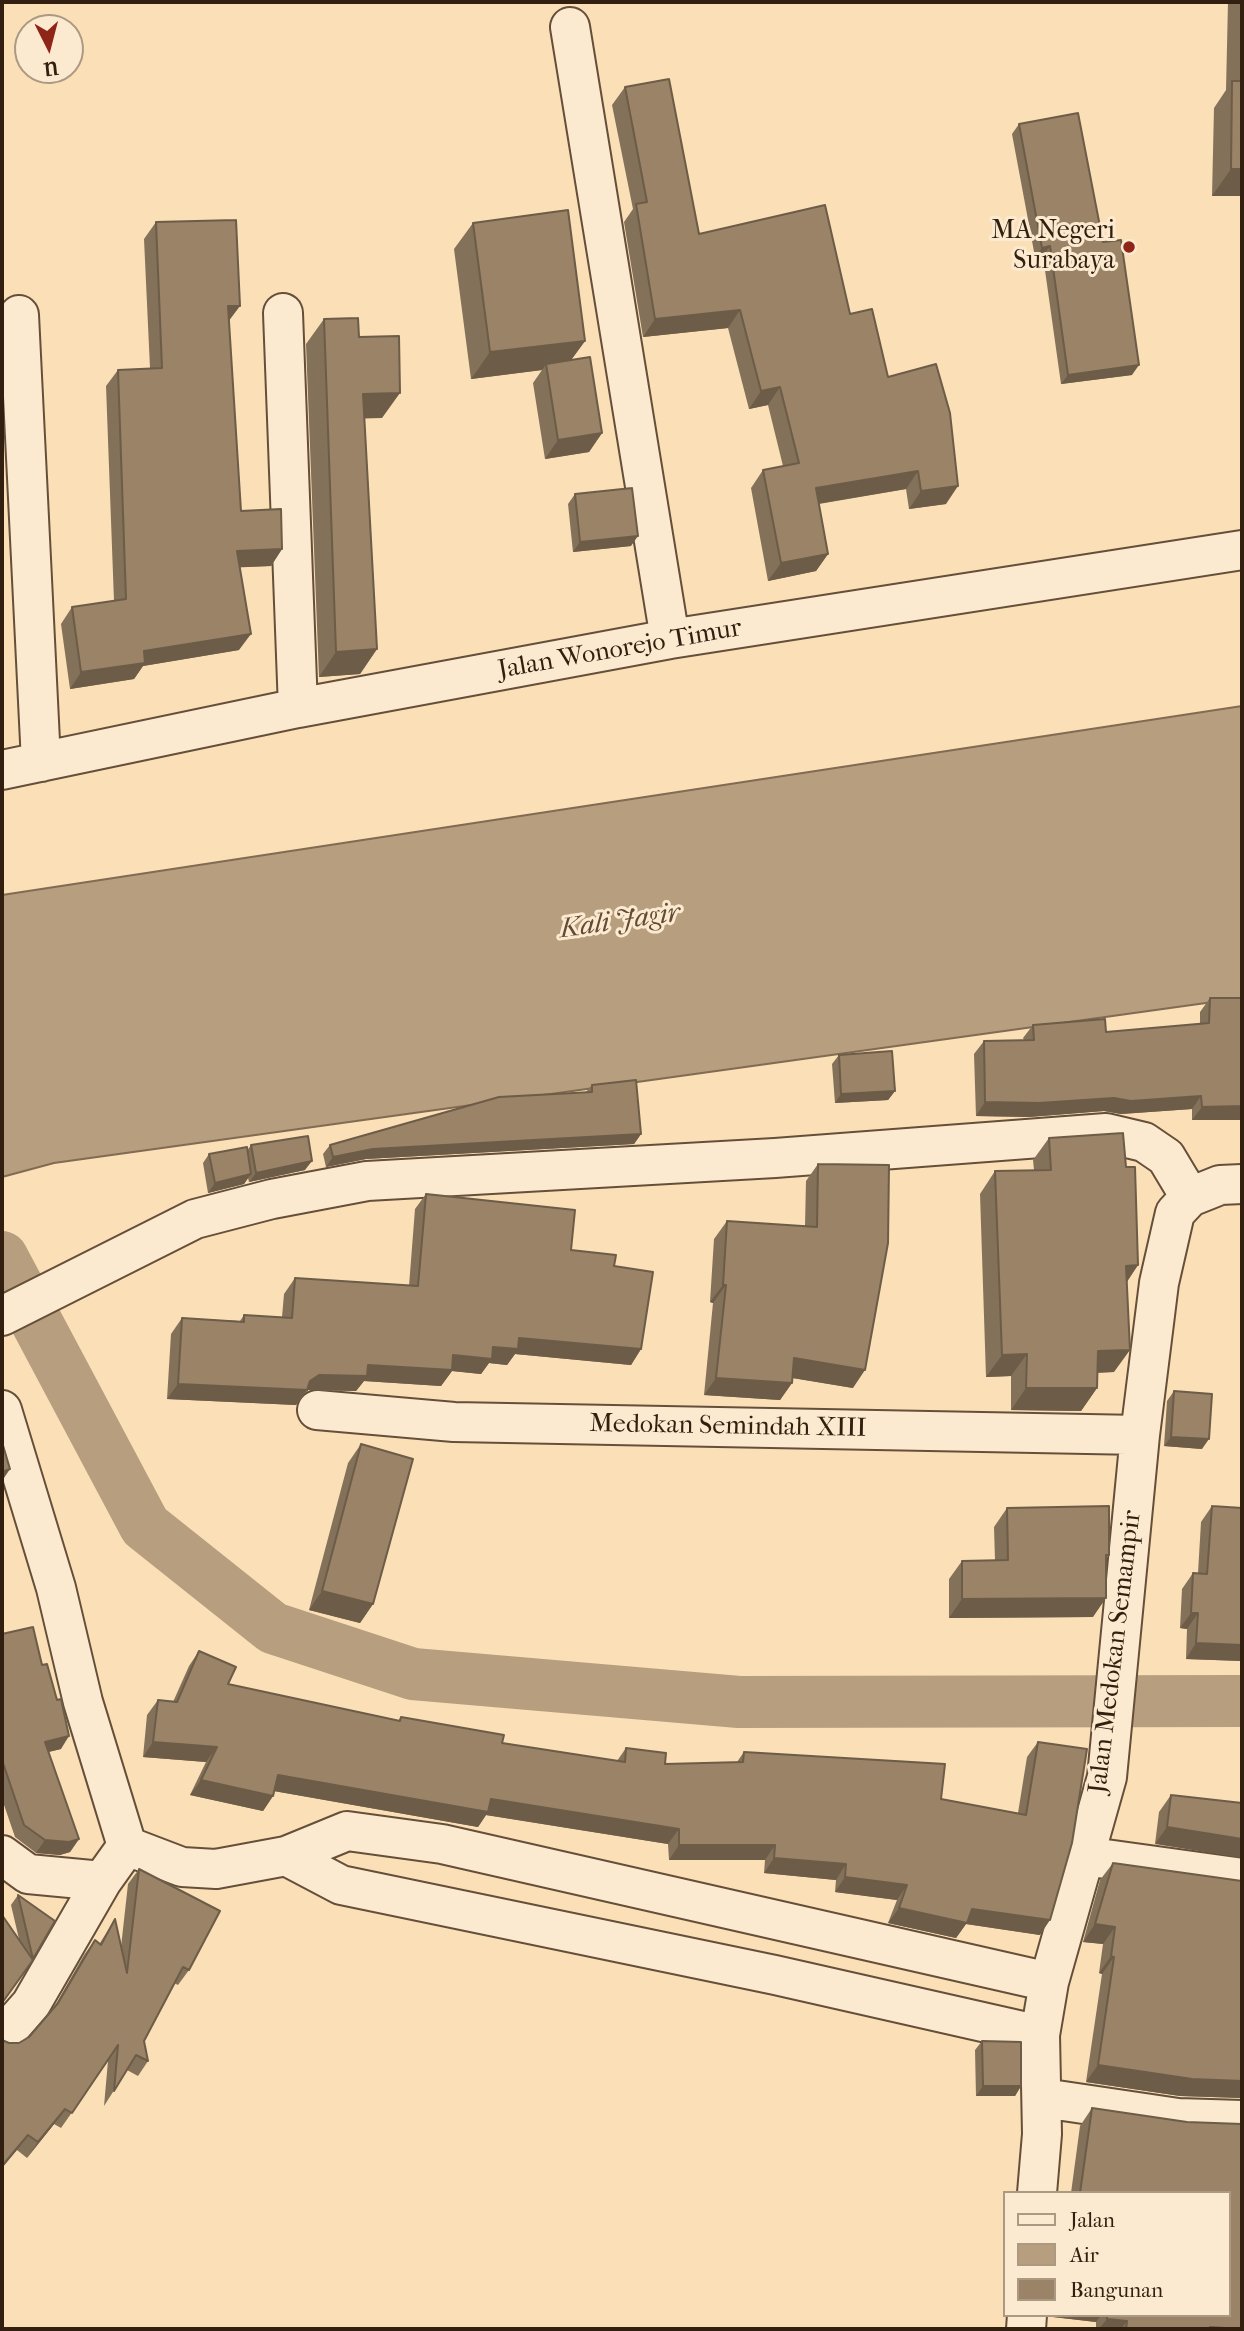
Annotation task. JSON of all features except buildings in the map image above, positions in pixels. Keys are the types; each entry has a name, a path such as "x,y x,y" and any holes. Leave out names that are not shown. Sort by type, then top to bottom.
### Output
{"street":[{"path":"570,27 670,639"},
{"path":"283,313 298,708"},
{"path":"19,315 41,762"},
{"name":"Jalan Wonorejo Timur","path":"2,770 298,708 670,639 1242,551"},
{"path":"4,1315 195,1219 272,1199 367,1181 775,1158 1106,1133 1144,1142 1166,1157 1189,1197 1220,1185 1242,1184"},
{"name":"Jalan Medokan Semampir","path":"1037,2191 1043,2098 1040,2035 1049,1982 1107,1777 1140,1435 1159,1283 1175,1213 1189,1197"},
{"path":"2,1410 56,1588 83,1702 127,1846"},
{"name":"Medokan Semindah XIII","path":"317,1410 454,1422 1140,1435"},
{"path":"127,1846 182,1867 216,1869 286,1856 347,1831 442,1844 1049,1982"},
{"path":"2,2036 32,2004 102,1881 127,1846"},
{"path":"2,1856 28,1874 102,1881"},
{"path":"286,1856 341,1885 775,1975 1040,2035"},
{"path":"1084,1856 1242,1878"},
{"path":"1043,2098 1178,2118 1242,2120"}],"water":[{"name":"Kali Jagir","path":"1242,706 1242,998 54,1163 2,1177 2,895"}],"waterway":[{"path":"2,1257 145,1526 273,1628 413,1674 739,1702 1242,1701"}],"place":[{"name":"MA Negeri Surabaya","path":"1129,247"}]}
